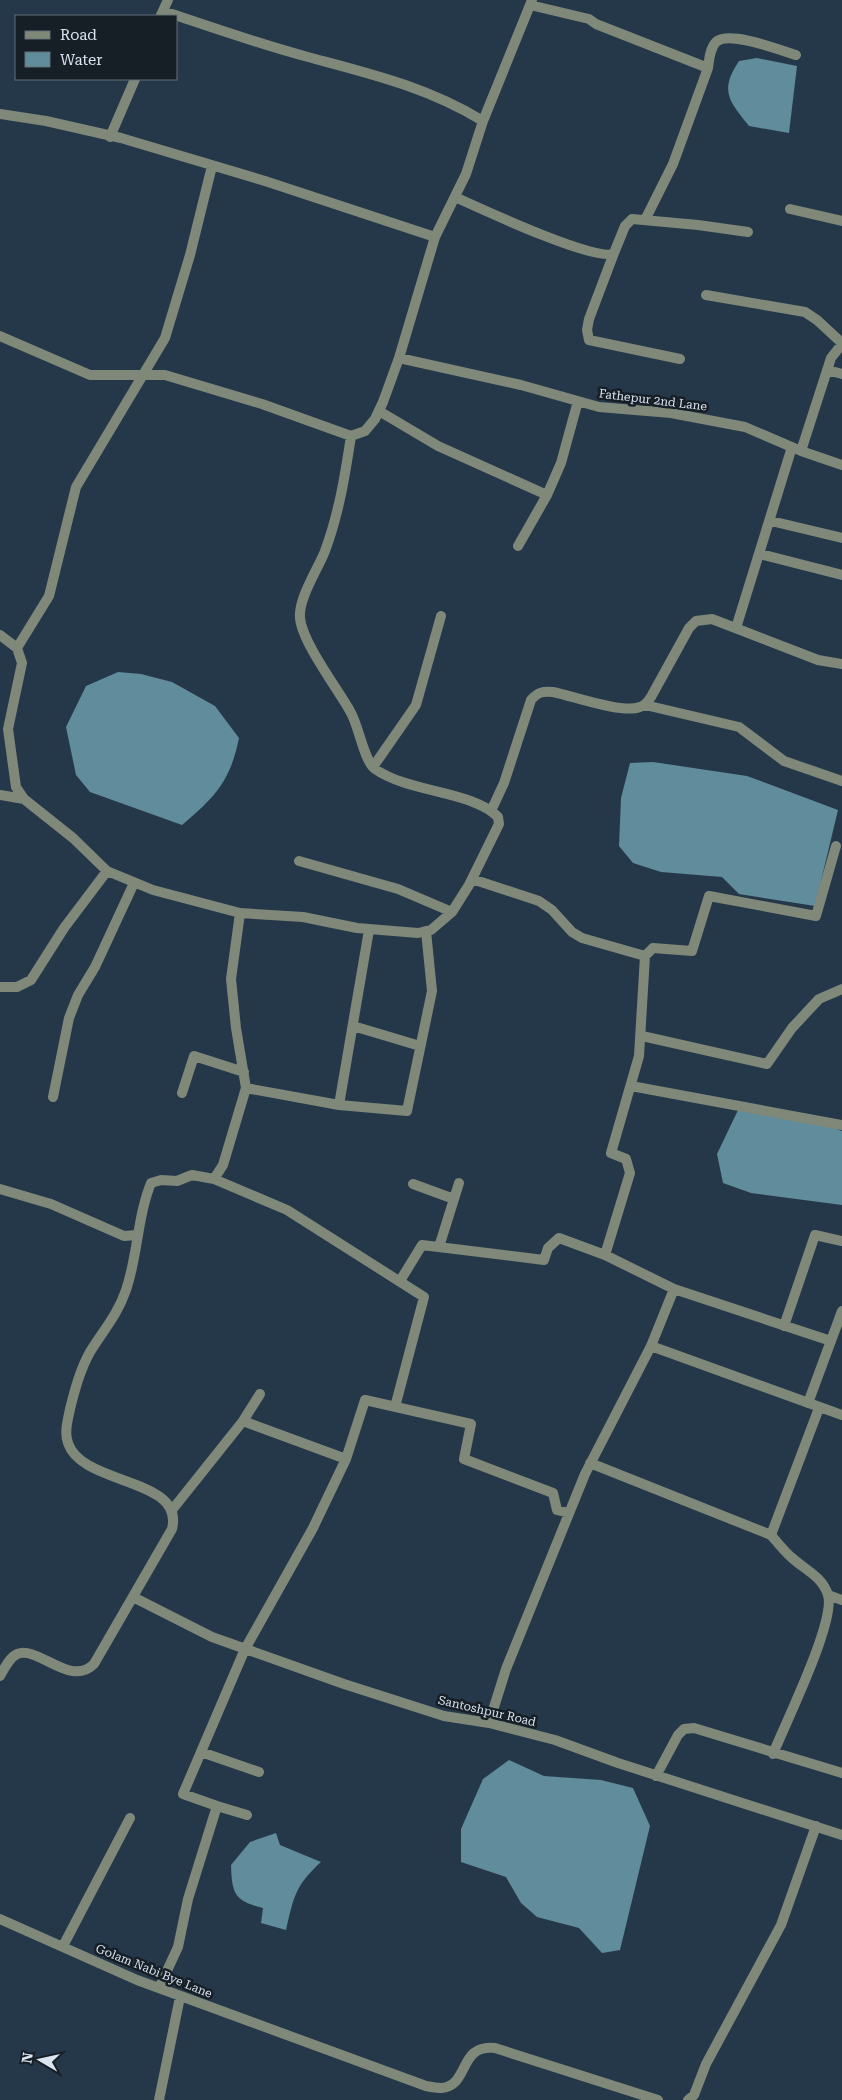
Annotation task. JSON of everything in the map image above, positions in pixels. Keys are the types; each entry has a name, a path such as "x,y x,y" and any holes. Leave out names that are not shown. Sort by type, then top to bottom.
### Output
{"street":[{"path":"162,14 168,0"},
{"path":"0,336 90,375 165,375 262,404 351,436 366,431 379,411 399,358 435,237 466,174 483,121 531,2 590,19 596,24 708,68"},
{"path":"178,19 409,86 453,103 483,121"},
{"path":"645,220 673,164 716,41 727,37 763,44 796,55"},
{"path":"110,137 135,80"},
{"path":"0,114 46,121 110,137 212,166 435,237"},
{"path":"17,648 49,596 76,487 165,338 190,255 212,166"},
{"path":"455,197 559,241 603,256 614,253"},
{"path":"790,209 842,221"},
{"path":"680,359 594,342 586,336 589,319 628,221 645,220 748,232"},
{"path":"706,295 805,312 817,320 842,343 834,352 796,449 736,628"},
{"name":"Fathepur 2nd Lane","path":"399,358 521,385 599,407 630,408 709,419 745,428 842,465"},
{"path":"827,370 842,374"},
{"path":"518,546 547,495 561,463 578,401"},
{"path":"379,411 438,446 547,495"},
{"path":"0,635 17,648 22,663 8,729 16,787 24,799 73,838 107,872 153,890 240,913 303,917 395,933 426,931 452,912 472,879 499,824 498,817 482,805 394,780 373,768 364,753 361,733 351,712 304,632 299,617 304,598 325,552 338,509 351,436"},
{"path":"771,521 842,538"},
{"path":"760,554 842,575"},
{"path":"373,768 416,705 441,616"},
{"path":"645,705 689,628 696,621 712,619 818,660 842,664"},
{"path":"491,810 504,783 531,700 536,694 553,692 632,709 645,705 739,727 784,762 842,781"},
{"path":"0,795 24,799"},
{"path":"605,1254 630,1173 626,1159 611,1153 639,1056 642,1036 645,956 652,948 692,951 709,896 816,916 836,846"},
{"path":"299,861 398,889 452,912"},
{"path":"0,987 17,987 31,980 64,928 107,872"},
{"path":"472,879 539,901 552,910 572,932 582,938 645,956"},
{"path":"53,1097 69,1018 78,995 95,967 134,882"},
{"path":"214,1179 223,1165 246,1088 236,1028 231,979 240,913"},
{"path":"339,1105 369,930"},
{"path":"246,1088 339,1105 407,1111 432,991 426,931"},
{"path":"642,1036 767,1064 792,1028 819,999 842,989"},
{"path":"353,1026 420,1046"},
{"path":"182,1093 194,1056 244,1072"},
{"path":"631,1086 842,1125"},
{"path":"0,1676 8,1663 17,1654 26,1653 65,1668 81,1672 88,1670 94,1664 172,1529 175,1519 172,1510 164,1500 148,1490 87,1465 70,1448 67,1439 67,1424 78,1377 91,1351 114,1317 126,1291 136,1257 137,1236 151,1183 161,1180 177,1181 192,1176 214,1179 287,1210 424,1297 396,1407"},
{"path":"439,1247 459,1183"},
{"path":"413,1184 454,1199"},
{"path":"0,1190 51,1204 124,1236 137,1236"},
{"path":"784,1326 815,1235 842,1240"},
{"path":"400,1281 422,1245 544,1260 548,1248 559,1238 605,1254 674,1289 831,1341"},
{"path":"489,1722 506,1669 590,1463 651,1346 674,1289"},
{"path":"808,1404 842,1311"},
{"path":"651,1346 842,1415"},
{"path":"172,1510 242,1421 260,1394"},
{"path":"247,1815 183,1794 245,1649 313,1528 346,1459 366,1400 471,1424 464,1459 553,1494 557,1510 569,1513"},
{"path":"770,1535 819,1408"},
{"path":"242,1421 346,1459"},
{"path":"590,1463 770,1535 792,1558 818,1577 828,1595 829,1611 823,1633 773,1754"},
{"path":"828,1595 842,1600"},
{"name":"Santoshpur Road","path":"133,1597 212,1637 444,1716 489,1722 555,1740 656,1776 842,1835"},
{"path":"656,1776 678,1734 684,1729 694,1728 773,1754 842,1773"},
{"path":"201,1752 258,1772"},
{"path":"159,1988 178,1947 188,1898 217,1806"},
{"path":"63,1946 130,1818"},
{"path":"688,2100 694,2095 706,2064 781,1925 816,1826"},
{"name":"Golam Nabi Bye Lane","path":"0,1919 180,1997 426,2086 442,2088 451,2085 459,2077 474,2051 483,2046 495,2048 658,2100"},
{"path":"159,2100 180,1997"}],"water":[{"path":"757,58 797,66 789,133 749,126 736,110 729,95 729,80 739,61"},
{"path":"118,672 141,674 172,682 215,706 239,738 231,766 220,788 204,806 182,825 90,792 76,775 66,727 86,686"},
{"path":"653,762 747,776 838,810 815,906 739,894 722,877 661,872 633,863 619,846 621,798 630,763"},
{"path":"739,1108 811,1119 842,1131 842,1205 751,1193 723,1183 717,1154"},
{"path":"509,1760 544,1776 601,1780 633,1788 650,1826 620,1950 602,1953 579,1928 537,1917 521,1903 506,1877 461,1862 461,1829 483,1779"},
{"path":"276,1833 280,1845 321,1862 312,1870 297,1892 286,1930 261,1923 263,1908 240,1899 234,1889 231,1875 231,1865 250,1842"}]}
